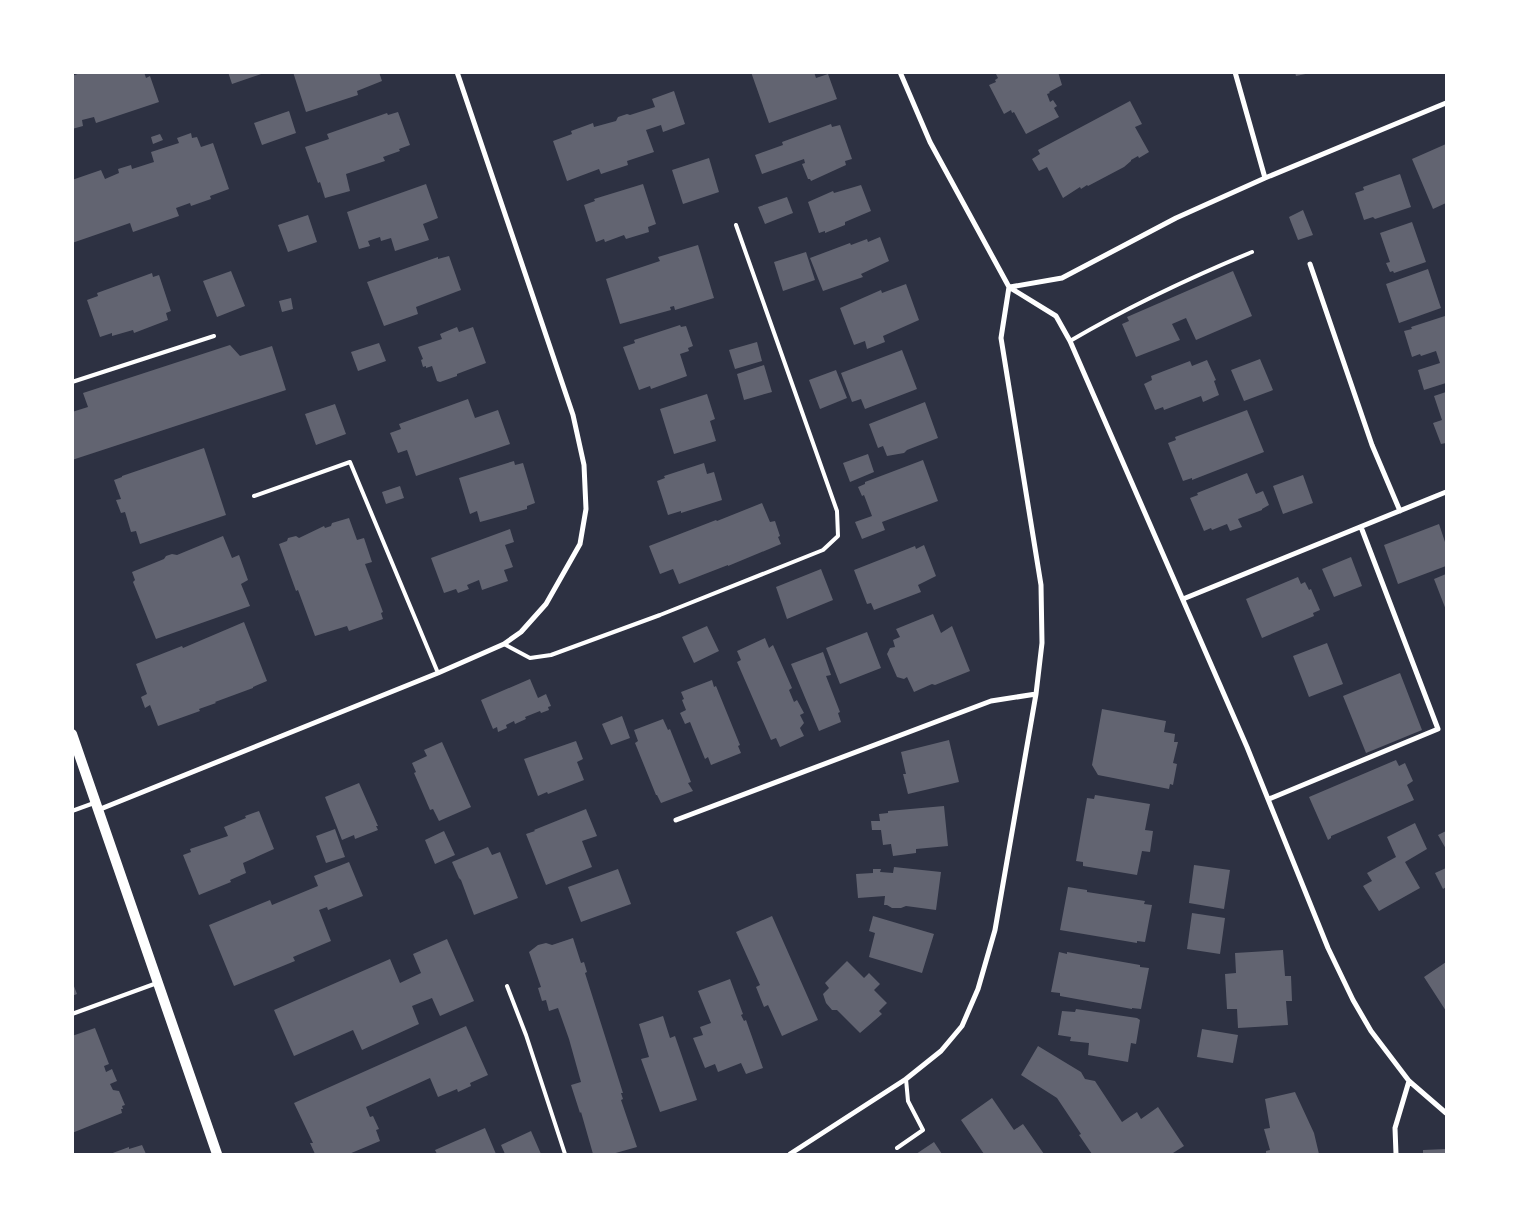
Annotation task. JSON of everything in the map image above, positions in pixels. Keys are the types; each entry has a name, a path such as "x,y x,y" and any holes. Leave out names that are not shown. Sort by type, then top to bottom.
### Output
{"main road":[{"path":"72,734 216,1154"}],"street":[{"path":"97,806 438,673 504,644 521,632 546,604 580,544 586,509 584,465 573,415 457,72"},
{"path":"900,72 930,142 1009,288 1056,316 1070,341 1269,799 1328,948 1353,1000 1371,1031 1409,1081 1446,1113"},
{"path":"1235,72 1265,178"},
{"path":"1009,288 1062,278 1176,218 1265,178 1446,103"},
{"path":"1310,264 1372,446 1400,511"},
{"path":"790,1154 906,1079 941,1051 962,1026 978,989 995,930 1036,694 1042,643 1041,585 1001,338 1009,288"},
{"path":"1183,599 1446,492"},
{"path":"1269,799 1438,729 1361,527"},
{"path":"676,820 991,701 1036,694"},
{"path":"1396,1154 1395,1128 1409,1081"}],"lane":[{"path":"504,644 530,658 551,655 660,615 822,550 838,536 837,511 736,226"},
{"path":"1070,341 1105,320 1186,280 1252,252"},
{"path":"72,382 214,336"},
{"path":"254,496 350,462 438,673"},
{"path":"72,811 97,806"},
{"path":"72,1014 158,983"},
{"path":"506,986 526,1034 565,1154"},
{"path":"897,1148 923,1130 908,1101 906,1079"}],"building":[{"path":"83,72 144,72 146,78 150,76 159,102 96,123 94,117 82,120 83,126 72,129 72,76"},
{"path":"228,72 264,72 264,73 232,84"},
{"path":"293,72 379,72 382,81 357,91 358,95 306,112"},
{"path":"751,72 814,72 816,78 828,74 837,99 769,123"},
{"path":"995,72 1058,72 1062,85 1047,94 1050,102 1053,100 1057,106 1054,108 1059,117 1026,134 1014,112 1012,113 1011,110 1004,114 989,85 996,82 995,80 998,78"},
{"path":"1295,72 1315,72 1296,76"},
{"path":"674,91 685,124 663,132 661,125 646,130 654,152 627,161 628,165 601,174 599,169 567,181 553,141 572,134 571,131 593,123 594,127 616,121 618,117 627,114 630,115 655,107 652,99"},
{"path":"1130,101 1142,124 1135,127 1149,152 1139,158 1138,156 1124,167 1088,186 1081,189 1080,187 1063,198 1047,167 1039,171 1032,159 1040,154 1038,150"},
{"path":"289,111 296,133 262,145 254,123"},
{"path":"398,112 410,145 383,157 385,161 346,174 350,191 325,198 305,147 329,139 327,134 387,113 388,115"},
{"path":"831,124 832,127 840,125 852,159 845,161 846,165 811,181 808,179 802,164 805,163 804,159 762,174 755,155 783,145 782,142"},
{"path":"191,133 192,138 197,137 201,147 213,143 229,189 210,196 211,199 191,206 190,203 176,208 179,216 133,232 130,223 72,243 72,180 101,170 105,179 119,173 118,169 131,165 132,169 154,162 151,152 179,143 177,138"},
{"path":"160,134 163,140 153,144 151,137"},
{"path":"1446,144 1446,203 1433,209 1412,159"},
{"path":"709,158 719,192 683,204 672,170"},
{"path":"1400,174 1411,207 1375,219 1373,217 1364,220 1355,193 1364,190 1363,187"},
{"path":"426,184 438,218 423,224 429,240 395,251 391,238 381,241 380,237 368,241 370,246 359,249 347,212"},
{"path":"643,184 656,224 648,227 649,232 626,239 624,235 605,242 604,239 596,242 584,205 595,201 594,199"},
{"path":"861,185 871,211 845,222 845,225 825,233 825,231 819,233 808,202 833,191 834,193"},
{"path":"787,197 793,213 765,224 758,207"},
{"path":"1303,210 1313,235 1298,240 1289,217"},
{"path":"308,215 317,242 288,252 278,225"},
{"path":"1412,222 1426,262 1394,273 1393,271 1390,272 1386,263 1390,262 1380,233"},
{"path":"880,237 889,261 861,274 863,277 823,291 810,258 850,243 851,245 867,239 868,242"},
{"path":"698,245 714,298 675,310 674,306 670,307 671,310 620,324 606,279 660,261 658,257"},
{"path":"806,252 815,280 783,291 774,262"},
{"path":"449,256 461,290 416,307 418,314 384,326 367,282 438,257 438,259"},
{"path":"1428,269 1441,308 1399,323 1386,284"},
{"path":"231,271 245,306 217,317 203,281"},
{"path":"1233,271 1252,316 1196,340 1186,318 1172,324 1180,340 1136,357 1122,324 1129,321 1127,317"},
{"path":"152,273 153,277 159,275 171,311 166,313 168,320 134,333 133,330 112,336 112,333 100,337 87,300 98,296 97,293"},
{"path":"906,284 919,320 883,336 885,342 867,349 865,341 854,345 840,308 881,290 882,293"},
{"path":"291,298 293,309 282,312 279,301"},
{"path":"1445,316 1446,383 1424,390 1418,370 1440,363 1436,351 1412,357 1404,331"},
{"path":"680,325 681,327 686,326 693,346 688,348 689,351 680,354 687,376 651,389 650,386 639,390 623,347 635,343 634,340"},
{"path":"457,327 459,332 473,327 486,363 457,374 457,376 440,382 437,381 432,366 423,367 421,360 423,359 418,347 442,339 440,334"},
{"path":"757,342 762,361 735,369 729,350"},
{"path":"379,343 386,361 358,371 351,352"},
{"path":"230,345 240,356 272,346 286,390 72,460 72,412 88,407 83,393"},
{"path":"902,350 917,389 865,409 861,399 852,402 841,373"},
{"path":"1260,359 1273,390 1244,401 1231,370"},
{"path":"1207,360 1216,380 1214,381 1219,395 1203,402 1201,396 1164,410 1163,407 1155,410 1144,384 1152,380 1151,376 1190,361 1192,366"},
{"path":"764,365 772,392 744,400 737,374"},
{"path":"836,370 847,398 820,409 809,380"},
{"path":"1446,392 1446,443 1441,444 1433,423 1442,420 1434,396"},
{"path":"707,394 715,419 710,421 716,441 674,454 660,409"},
{"path":"468,399 475,418 498,410 510,444 416,476 407,450 398,453 390,433 401,429 399,424"},
{"path":"925,402 938,438 907,450 904,453 887,456 883,446 878,448 869,424"},
{"path":"335,404 346,434 316,445 305,414"},
{"path":"1247,410 1264,452 1192,480 1192,478 1183,481 1168,443 1176,440 1175,437"},
{"path":"204,448 226,515 140,544 136,531 131,532 125,512 121,513 116,500 121,499 114,480"},
{"path":"868,454 874,472 850,482 843,463"},
{"path":"923,460 938,501 882,522 885,530 862,539 855,522 872,516 864,495 862,496 858,487 865,484 865,482"},
{"path":"514,461 515,465 523,463 535,503 527,506 527,509 480,522 477,511 470,514 459,478"},
{"path":"704,463 707,474 714,472 722,500 681,513 681,511 668,515 657,481 665,478 664,476"},
{"path":"1247,473 1256,494 1263,491 1269,505 1262,510 1238,519 1242,527 1230,531 1227,524 1204,531 1190,498 1198,495 1197,493"},
{"path":"1303,475 1313,503 1283,514 1273,486"},
{"path":"400,486 404,498 386,504 382,492"},
{"path":"762,503 770,522 775,521 781,544 679,584 673,569 660,574 649,546"},
{"path":"349,518 357,540 364,538 372,562 365,564 383,612 381,613 383,619 349,631 347,626 315,636 279,544 287,541 288,538 296,536 299,538 324,526 325,528 331,526 332,523"},
{"path":"1439,524 1446,545 1446,566 1398,584 1384,545"},
{"path":"510,529 514,542 505,545 513,567 504,570 508,581 482,590 479,580 467,585 469,589 458,593 456,589 444,593 431,558"},
{"path":"223,536 232,558 239,555 248,580 241,584 250,606 156,639 133,582 135,580 132,572 164,559 166,556 177,555"},
{"path":"924,545 936,576 918,585 921,592 874,610 871,603 867,604 854,570 915,546 916,549"},
{"path":"1351,557 1362,586 1334,597 1322,569"},
{"path":"821,569 833,600 787,619 776,587"},
{"path":"1446,574 1446,610 1434,579"},
{"path":"1298,577 1301,584 1305,582 1309,590 1311,589 1320,610 1313,613 1314,616 1262,638 1246,599"},
{"path":"933,614 941,633 952,626 970,671 914,692 907,677 904,679 897,677 887,654 890,648 895,647 893,640 900,637 896,629"},
{"path":"244,622 267,681 199,709 200,711 158,726 150,705 145,708 141,697 147,694 136,664 182,646 183,648"},
{"path":"707,626 719,651 694,663 682,637"},
{"path":"867,632 881,668 840,684 826,648"},
{"path":"765,638 769,648 773,645 792,688 789,690 794,702 797,700 804,713 800,715 804,723 800,728 804,736 780,747 776,738 771,740 737,662 741,660 737,651"},
{"path":"1327,643 1343,684 1309,697 1293,656"},
{"path":"823,652 831,675 826,676 840,712 838,713 841,722 819,731 791,664"},
{"path":"1400,673 1422,730 1366,753 1343,696"},
{"path":"530,679 538,698 546,694 551,706 548,707 549,710 541,713 540,711 525,717 526,719 515,724 514,721 506,725 507,728 498,732 497,727 493,729 481,700"},
{"path":"712,680 740,745 738,746 741,753 711,765 708,757 705,759 690,722 685,724 680,713 686,710 681,692"},
{"path":"1102,709 1166,721 1164,732 1175,734 1174,742 1178,742 1173,763 1177,764 1173,785 1170,784 1169,789 1098,775 1092,765"},
{"path":"622,716 630,738 611,745 602,724"},
{"path":"663,719 668,730 670,729 691,782 688,783 693,791 661,803 635,743 638,741 634,730"},
{"path":"949,740 959,782 908,794 903,774 906,774 901,752"},
{"path":"576,741 583,759 577,762 584,780 538,796 524,759"},
{"path":"442,742 471,807 439,821 433,809 430,810 414,773 416,772 412,763 427,756 424,750"},
{"path":"1396,760 1399,766 1405,763 1413,781 1407,785 1414,800 1331,836 1328,840 1309,797"},
{"path":"359,783 378,830 355,839 354,835 342,840 325,797"},
{"path":"1095,795 1150,804 1145,830 1153,831 1150,852 1142,851 1137,875 1083,866 1083,862 1076,861 1087,798 1094,799"},
{"path":"944,806 948,846 916,849 916,853 893,856 891,844 883,845 881,830 872,830 871,821 880,821 879,814 888,813 888,811"},
{"path":"586,809 597,836 582,841 592,867 546,885 526,834"},
{"path":"259,811 274,849 243,863 246,873 230,880 231,882 199,895 183,855 191,852 190,849 228,836 224,827"},
{"path":"1415,823 1427,849 1405,862 1420,888 1379,911 1363,886 1372,881 1367,873 1396,857 1387,837"},
{"path":"335,829 345,857 326,863 316,836"},
{"path":"444,831 455,855 435,864 425,840"},
{"path":"1446,831 1446,849 1438,835"},
{"path":"488,847 492,855 500,852 518,898 474,915 452,862"},
{"path":"349,862 363,896 328,910 327,907 319,910 331,941 293,957 295,961 234,986 209,925 270,900 272,905 318,886 314,876"},
{"path":"1194,865 1230,870 1224,909 1189,903"},
{"path":"894,867 941,872 936,910 906,906 892,908 884,905 885,896 858,898 856,874 873,873 873,869 881,869 880,872 893,873"},
{"path":"1446,868 1446,887 1443,889 1435,873"},
{"path":"618,869 631,904 581,922 568,887"},
{"path":"1068,887 1087,890 1087,892 1145,901 1144,904 1152,905 1145,942 1137,941 1137,943 1060,930"},
{"path":"1192,913 1225,918 1220,954 1187,949"},
{"path":"772,916 818,1020 782,1036 768,1005 764,1007 756,987 760,985 736,932"},
{"path":"873,916 934,934 922,973 869,957 875,933 869,931"},
{"path":"573,938 581,963 584,962 587,972 585,973 623,1093 621,1093 623,1099 621,1100 637,1147 612,1154 593,1154 571,1085 581,1082 569,1039 558,1008 549,1011 546,1000 542,1001 538,988 541,987 529,952 538,945 546,943 552,945"},
{"path":"447,939 474,1001 440,1016 432,998 412,1006 419,1024 362,1050 353,1030 294,1056 274,1010 390,959 400,983 421,973 413,954"},
{"path":"1283,950 1285,976 1291,976 1292,1001 1286,1001 1288,1025 1238,1028 1237,1009 1227,1009 1225,974 1236,973 1235,953"},
{"path":"1059,952 1149,968 1141,1009 1060,996 1060,993 1051,992"},
{"path":"847,961 864,978 869,973 880,984 874,990 887,1003 879,1011 882,1014 860,1033 837,1010 832,1010 826,1003 823,994 829,988 825,983"},
{"path":"1446,962 1446,1011 1424,977"},
{"path":"730,979 743,1014 741,1015 744,1021 746,1020 763,1068 746,1074 741,1063 718,1072 715,1064 705,1068 693,1038 703,1035 700,1027 711,1023 698,991"},
{"path":"72,981 77,994 72,996"},
{"path":"1076,1009 1140,1020 1136,1044 1131,1043 1128,1062 1088,1055 1089,1043 1070,1041 1071,1037 1058,1035 1062,1011 1075,1012"},
{"path":"663,1016 670,1038 675,1036 697,1100 660,1112 641,1059 649,1057 639,1024"},
{"path":"466,1026 488,1075 470,1083 471,1086 458,1092 457,1089 438,1097 430,1078 366,1107 370,1117 373,1116 379,1129 376,1130 380,1141 349,1154 315,1154 310,1143 313,1143 294,1103"},
{"path":"95,1028 109,1064 104,1066 106,1072 112,1069 117,1081 110,1084 113,1090 119,1091 125,1105 122,1106 122,1113 72,1133 72,1036"},
{"path":"1202,1029 1238,1035 1233,1063 1197,1057"},
{"path":"1038,1046 1081,1072 1085,1079 1095,1081 1122,1122 1137,1112 1141,1119 1158,1107 1184,1146 1174,1154 1092,1154 1057,1098 1021,1075"},
{"path":"1295,1092 1314,1133 1319,1154 1266,1154 1266,1151 1270,1150 1264,1129 1270,1128 1265,1099"},
{"path":"992,1098 1014,1130 1023,1124 1044,1154 984,1154 961,1120"},
{"path":"485,1128 496,1154 437,1154 435,1150"},
{"path":"531,1131 541,1154 505,1154 501,1145"},
{"path":"934,1142 942,1154 916,1154"},
{"path":"142,1145 146,1154 110,1154 129,1147 129,1149"},
{"path":"1446,1149 1446,1154 1423,1154 1423,1150"}]}
